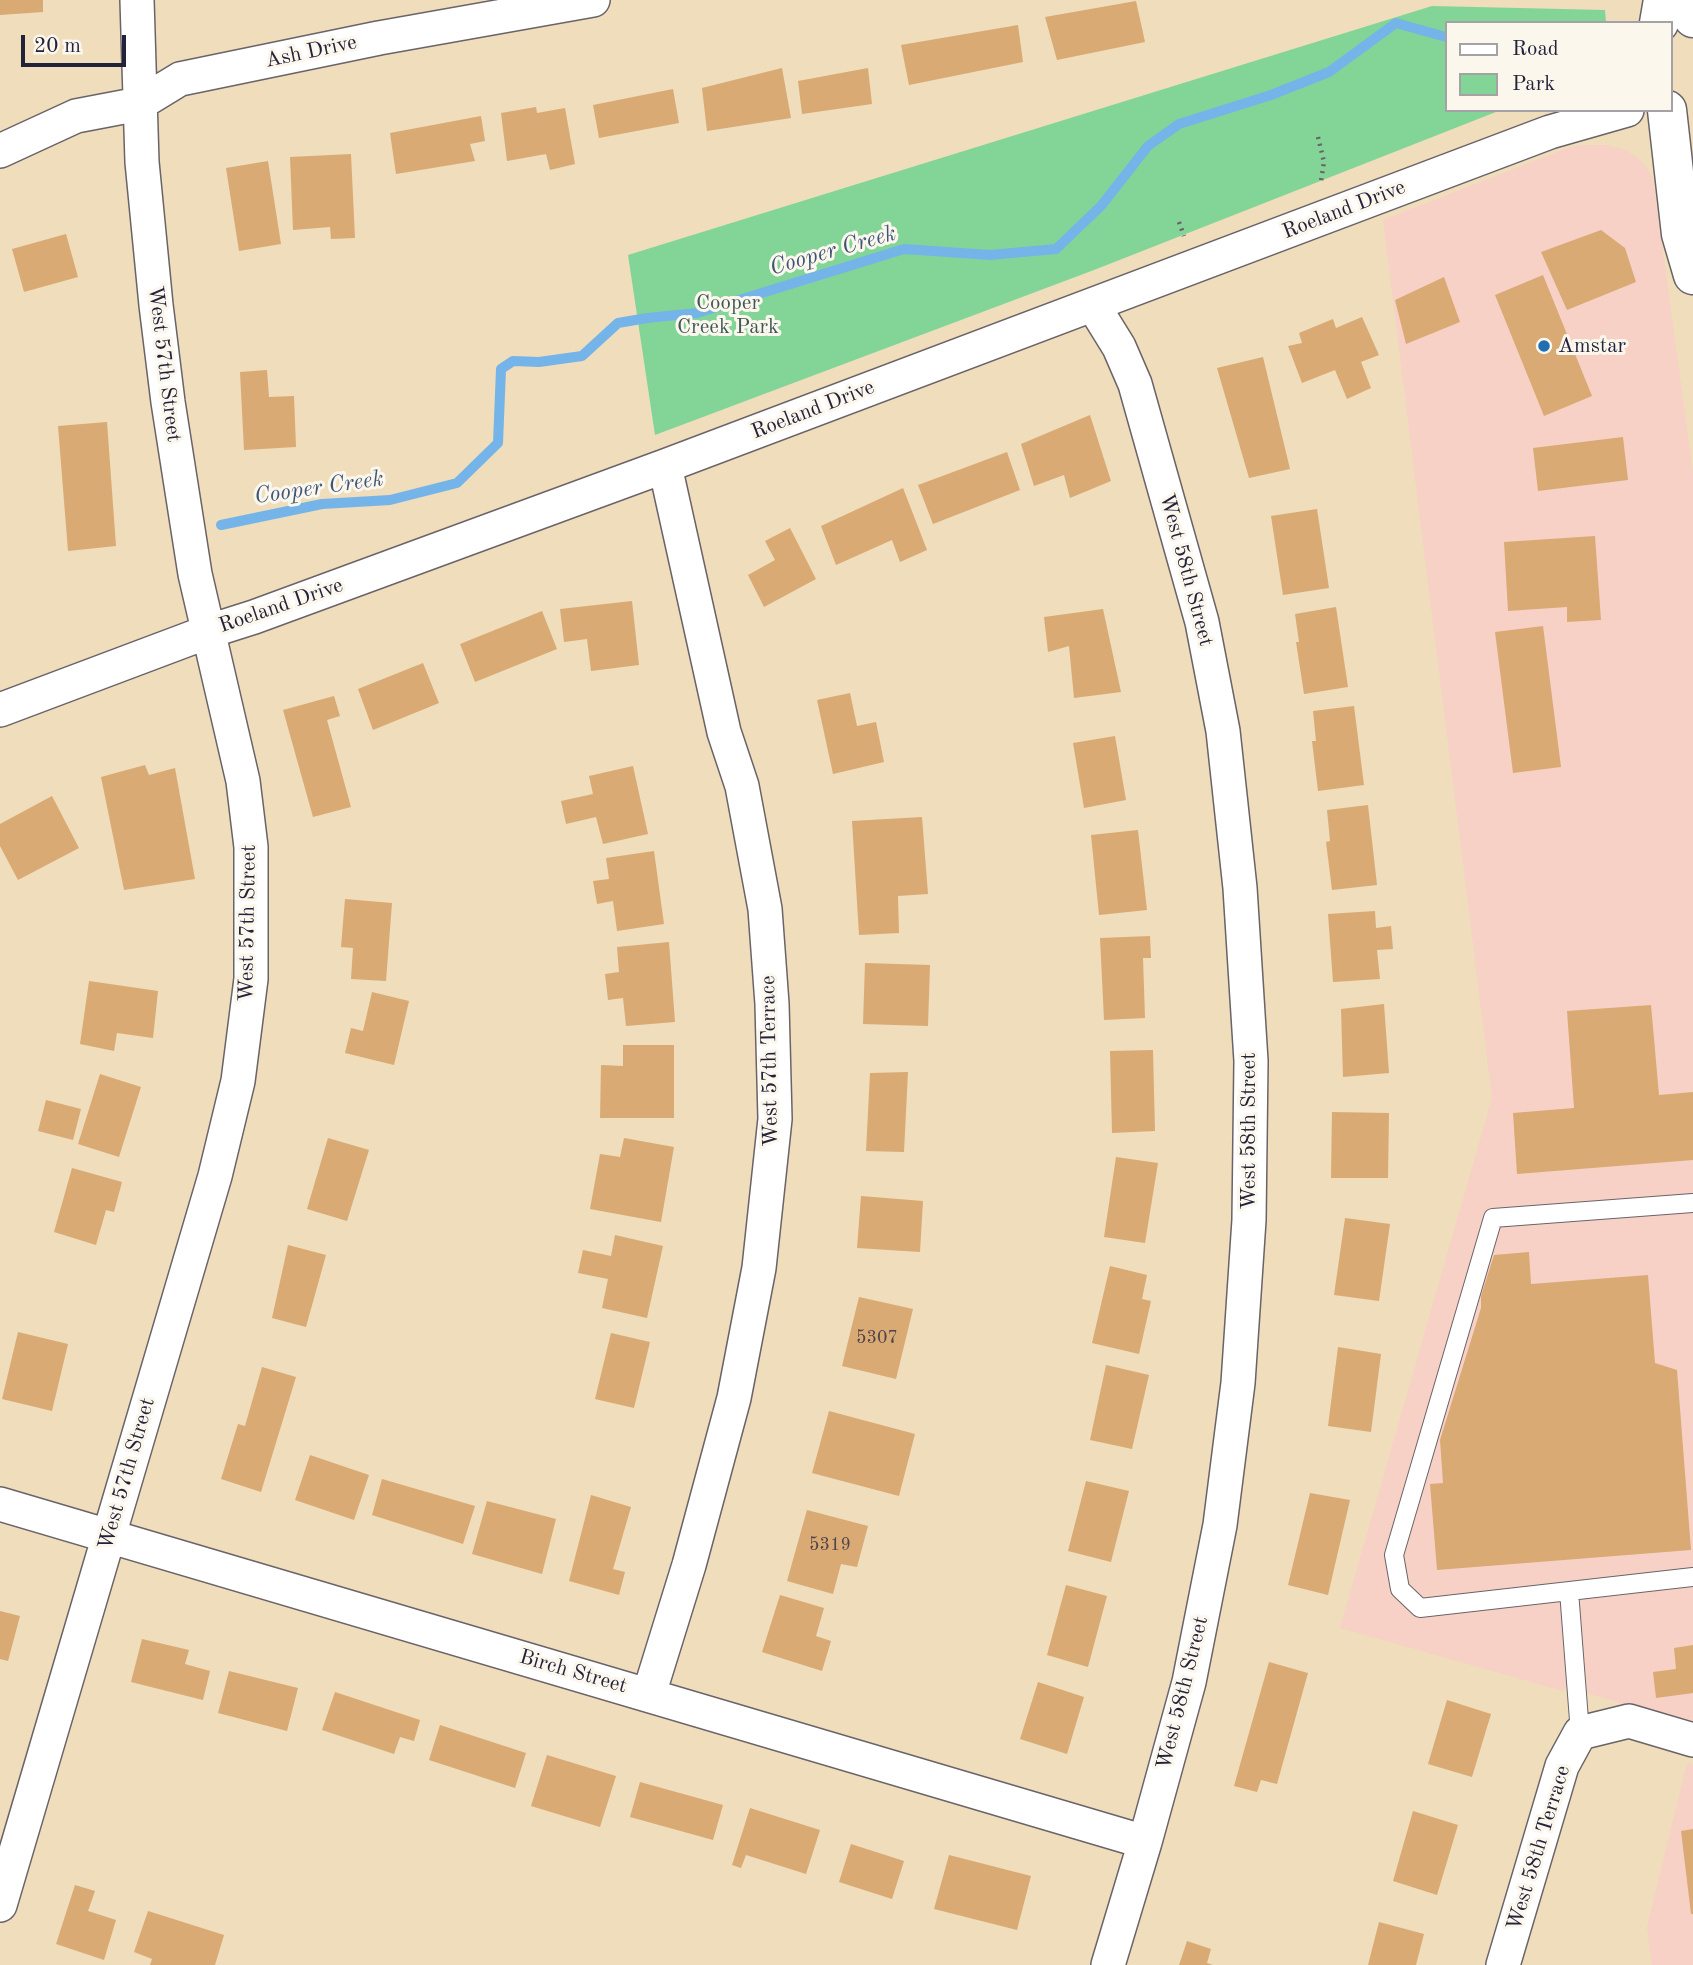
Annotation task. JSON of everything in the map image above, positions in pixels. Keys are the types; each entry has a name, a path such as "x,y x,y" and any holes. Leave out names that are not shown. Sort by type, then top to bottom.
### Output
{"main road":[{"path":"1659,21 1663,0"},
{"path":"1685,0 1693,18"},
{"path":"1667,112 1681,234 1693,275"}],"street":[{"name":"West 57th Street","path":"0,1905 215,1176 238,1081 251,979 251,847 243,781 195,574 167,402 148,227 139,104 137,0"},
{"name":"Ash Drive","path":"0,151 76,116 139,104 180,79 379,38 593,0"},
{"name":"Roeland Drive","path":"0,710 665,466 1549,132 1620,112"},
{"name":"West 58th Street","path":"1094,305 1119,347 1135,384 1202,622 1223,731 1240,888 1251,1061 1249,1220 1238,1384 1222,1512 1189,1682 1108,1965"},
{"name":"West 57th Terrace","path":"649,1694 689,1565 734,1398 759,1268 775,1119 772,1004 765,909 741,786 724,732 665,466"},
{"name":"Birch Street","path":"0,1504 1145,1842"},
{"path":"1580,1733 1629,1721 1693,1741"},
{"name":"West 58th Terrace","path":"1503,1965 1562,1766 1580,1733"}],"lane":[{"path":"1693,1203 1493,1218 1394,1555 1399,1589 1420,1608 1693,1577"},
{"path":"1569,1591 1580,1733"}],"path":[{"path":"1318,137 1324,162 1320,189"}],"shaded area":[{"path":"1606,145 1626,150 1646,166 1651,175 1693,473 1693,1724 1566,1687 1563,1691 1340,1628 1492,1098 1383,220 1570,147"},
{"path":"1687,1763 1693,1765 1693,1965 1652,1965 1647,1927"}],"green space":[{"name":"Cooper Creek Park","path":"1432,6 1605,10 1606,21 1444,21 1444,112 1496,112 1094,270 655,435 628,255"}],"building":[{"path":"0,0 43,0 43,12 0,15"},
{"path":"1136,1 1145,42 1057,60 1045,17"},
{"path":"1018,25 1023,62 909,85 901,45"},
{"path":"782,68 791,118 707,131 702,88"},
{"path":"868,68 872,104 802,114 798,81"},
{"path":"673,89 679,123 599,138 593,105"},
{"path":"536,107 537,113 565,108 575,164 550,170 546,154 507,161 501,113"},
{"path":"481,116 485,141 470,144 475,161 396,174 390,133"},
{"path":"351,154 355,238 331,239 330,227 293,230 290,157"},
{"path":"268,161 281,244 239,251 226,168"},
{"name":"Amstar","path":"1601,230 1625,248 1636,282 1567,310 1541,252"},
{"path":"66,234 78,277 24,292 12,249"},
{"name":"Amstar","path":"1543,275 1592,396 1544,416 1495,295"},
{"path":"1444,277 1460,322 1406,344 1395,300"},
{"path":"1362,317 1379,355 1361,362 1371,388 1347,399 1335,370 1302,383 1288,346 1302,343 1299,333 1333,319 1336,328"},
{"path":"1263,357 1290,469 1249,478 1217,368"},
{"path":"267,370 269,397 294,396 296,447 244,450 240,372"},
{"path":"1090,415 1111,481 1070,498 1064,475 1034,486 1021,444"},
{"path":"107,422 116,546 68,551 58,426"},
{"path":"1623,437 1628,480 1538,491 1533,448"},
{"path":"1007,452 1020,490 933,524 918,485"},
{"path":"903,488 927,550 900,562 892,540 836,565 821,526"},
{"path":"1317,509 1329,588 1283,595 1271,516"},
{"path":"790,528 816,579 764,607 748,575 775,560 765,541"},
{"path":"1595,536 1601,620 1567,622 1567,607 1508,611 1504,542"},
{"path":"632,601 639,665 591,671 587,639 564,642 560,609"},
{"path":"1336,607 1348,687 1304,694 1296,642 1299,642 1295,614"},
{"path":"1103,609 1121,692 1074,698 1069,646 1048,652 1044,617"},
{"path":"542,611 557,649 475,682 460,644"},
{"path":"1543,626 1561,767 1513,773 1495,632"},
{"path":"423,663 439,703 373,730 358,689"},
{"path":"850,693 857,726 876,722 884,762 833,774 817,700"},
{"path":"334,696 340,716 327,720 351,807 313,817 283,710"},
{"path":"1354,706 1364,785 1318,791 1312,741 1316,741 1313,711"},
{"path":"1115,736 1126,800 1084,808 1073,743"},
{"path":"145,765 149,775 175,768 195,879 124,890 101,777"},
{"path":"633,766 648,834 603,844 596,817 566,824 561,801 593,794 589,776"},
{"path":"52,796 79,848 18,880 0,846 0,824"},
{"path":"1368,805 1377,885 1332,890 1326,842 1330,841 1327,810"},
{"path":"922,817 928,894 898,896 899,933 859,935 852,821"},
{"path":"1138,830 1147,910 1099,915 1091,835"},
{"path":"654,851 664,924 617,931 613,901 597,904 593,881 609,879 606,858"},
{"path":"345,899 392,903 386,981 351,979 353,948 341,947"},
{"path":"1375,911 1376,928 1391,926 1393,949 1377,950 1380,979 1333,982 1328,914"},
{"path":"1150,936 1151,958 1143,958 1145,1018 1104,1020 1100,938"},
{"path":"669,942 675,1022 626,1026 623,998 608,1000 605,974 619,972 617,947"},
{"path":"865,963 930,965 928,1026 863,1024"},
{"path":"89,981 158,991 153,1038 117,1033 114,1051 80,1044"},
{"path":"372,992 409,1001 394,1065 345,1053 351,1028 363,1031"},
{"path":"1384,1004 1389,1073 1343,1077 1341,1009"},
{"path":"1651,1005 1659,1095 1693,1092 1693,1160 1517,1174 1513,1113 1574,1108 1567,1011"},
{"path":"623,1045 674,1045 674,1118 600,1118 601,1065 623,1066"},
{"path":"1153,1050 1155,1131 1112,1133 1110,1051"},
{"path":"908,1072 904,1152 866,1151 870,1073"},
{"path":"100,1074 141,1087 119,1157 78,1144"},
{"path":"46,1100 81,1109 73,1140 38,1131"},
{"path":"1332,1112 1389,1113 1388,1178 1331,1178"},
{"path":"328,1138 369,1150 347,1221 307,1209"},
{"path":"624,1138 674,1147 661,1222 590,1209 600,1154 620,1157"},
{"path":"1116,1157 1158,1163 1145,1243 1104,1237"},
{"path":"72,1168 122,1182 114,1212 106,1210 96,1245 54,1232"},
{"path":"861,1196 923,1201 920,1252 857,1248"},
{"path":"1345,1218 1390,1224 1379,1301 1334,1295"},
{"path":"615,1235 663,1246 647,1318 602,1308 608,1279 578,1273 583,1250 611,1256"},
{"path":"288,1245 326,1255 306,1327 272,1318"},
{"path":"1529,1252 1531,1284 1648,1275 1655,1363 1677,1370 1691,1550 1437,1570 1430,1484 1443,1483 1440,1440 1481,1308 1481,1296 1494,1255"},
{"path":"1110,1266 1147,1275 1142,1299 1151,1301 1139,1354 1092,1343"},
{"path":"859,1297 913,1309 896,1379 842,1366"},
{"path":"18,1332 68,1344 52,1411 2,1399"},
{"path":"611,1333 650,1342 634,1408 595,1399"},
{"path":"1338,1347 1381,1354 1371,1432 1328,1426"},
{"path":"1106,1365 1149,1375 1132,1449 1090,1440"},
{"path":"262,1367 296,1377 261,1492 221,1479 238,1424 245,1426"},
{"path":"829,1411 915,1434 899,1496 812,1473"},
{"path":"310,1455 369,1475 354,1520 295,1500"},
{"path":"382,1479 475,1506 463,1544 372,1515"},
{"path":"1086,1481 1129,1491 1111,1562 1068,1551"},
{"path":"1310,1493 1350,1500 1328,1595 1288,1585"},
{"path":"591,1495 631,1507 613,1569 625,1572 619,1595 569,1581"},
{"path":"487,1501 556,1519 542,1574 472,1554"},
{"path":"807,1510 868,1526 857,1567 841,1564 833,1594 787,1581"},
{"path":"1066,1585 1107,1596 1088,1667 1047,1655"},
{"path":"780,1595 824,1608 816,1636 831,1641 822,1671 762,1652"},
{"path":"0,1611 20,1616 8,1661 0,1659"},
{"path":"142,1639 189,1650 185,1664 210,1671 203,1700 131,1682"},
{"path":"1693,1645 1693,1693 1656,1698 1653,1672 1676,1669 1674,1648"},
{"path":"1269,1662 1308,1673 1277,1784 1261,1780 1257,1792 1234,1786"},
{"path":"229,1671 298,1688 287,1731 218,1713"},
{"path":"1038,1682 1084,1697 1067,1754 1020,1739"},
{"path":"335,1692 420,1720 414,1741 400,1737 394,1754 322,1730"},
{"path":"1447,1700 1491,1714 1472,1777 1428,1764"},
{"path":"440,1725 526,1753 515,1788 429,1760"},
{"path":"547,1755 616,1776 600,1827 531,1806"},
{"path":"640,1782 723,1805 713,1840 630,1817"},
{"path":"750,1808 820,1830 806,1874 746,1855 741,1868 732,1865"},
{"path":"1413,1811 1458,1825 1437,1895 1393,1881"},
{"path":"1693,1829 1693,1914 1691,1914 1681,1831"},
{"path":"851,1844 904,1861 892,1899 839,1882"},
{"path":"949,1855 1031,1876 1017,1930 934,1909"},
{"path":"75,1885 95,1891 88,1911 116,1920 104,1960 56,1944"},
{"path":"148,1911 224,1935 215,1965 150,1965 152,1959 134,1952"},
{"path":"1379,1922 1424,1934 1416,1965 1368,1965"},
{"path":"1187,1941 1211,1949 1207,1963 1213,1965 1179,1965"}],"waterway":[{"name":"Cooper Creek","path":"221,525 322,504 390,500 457,483 498,443 501,369 513,361 539,362 582,356 618,323 697,313 904,249 990,255 1056,249 1101,206 1148,146 1179,124 1271,95 1329,72 1396,23 1444,36"}],"place":[{"name":"Amstar","path":"1544,346"}]}
